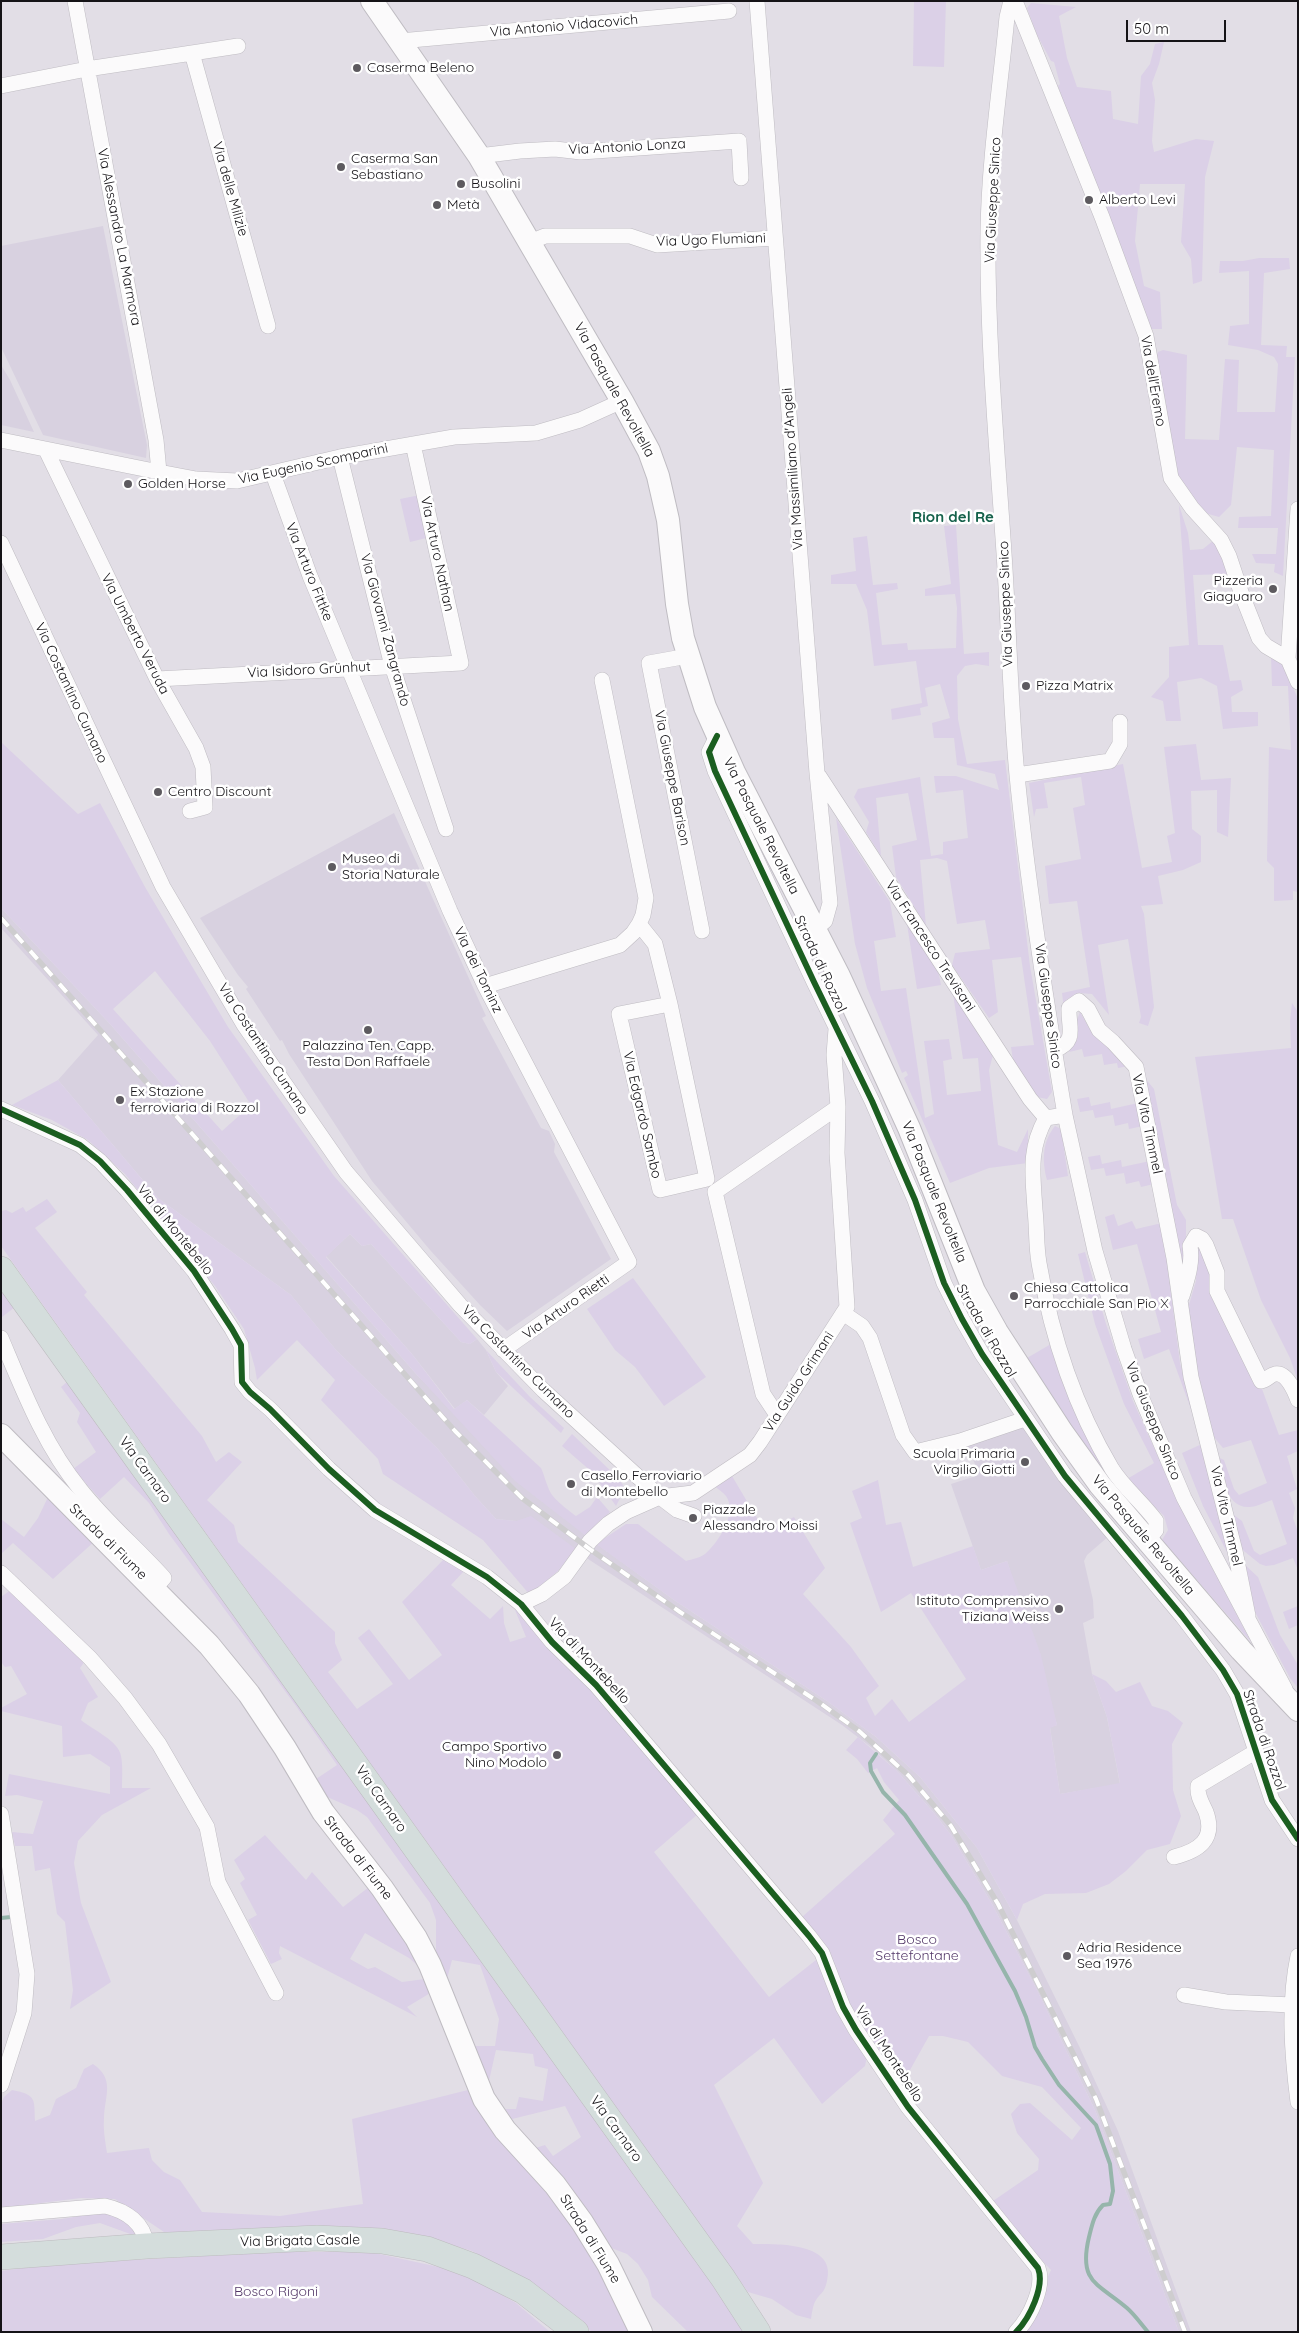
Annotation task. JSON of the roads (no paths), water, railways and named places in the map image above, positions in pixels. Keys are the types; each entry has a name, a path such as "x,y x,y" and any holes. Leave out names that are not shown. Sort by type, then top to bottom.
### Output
{"main road":[{"name":"Via Pasquale Revoltella","path":"372,1 479,156 622,401 645,444 658,476 668,520 677,604 688,656 717,736 839,976 909,1128 974,1292 997,1332 1071,1446 1147,1541 1240,1650 1296,1709"},
{"name":"Via Carnaro","path":"1,1269 723,2278 758,2332"},
{"name":"Strada di Fiume","path":"1,1435 156,1588 210,1645 235,1675 285,1748 323,1812 382,1888 408,1926 430,1965 484,2099 504,2130 555,2185 582,2222 608,2264 641,2332"},
{"name":"Via Brigata Casale","path":"1,2257 147,2246 317,2238 382,2241 427,2249 473,2266 516,2287 556,2315 576,2332"}],"street":[{"name":"Via Alessandro La Marmora","path":"75,1 156,440 159,472"},
{"name":"Via Massimiliano d'Angeli","path":"757,1 817,773 830,902 825,921 814,930"},
{"name":"Via dell'Eremo","path":"1013,1 1102,217 1146,336 1171,478 1192,508 1221,540 1260,638 1266,646 1288,659"},
{"name":"Via Giuseppe Sinico","path":"1013,1 1008,17 988,231 990,331 1007,598 1008,666 1017,775 1065,1115 1095,1251 1124,1349 1140,1394 1184,1498 1296,1709"},
{"name":"Via Antonio Vidacovich","path":"400,41 729,11"},
{"path":"1,86 87,68 238,46"},
{"name":"Via delle Milizie","path":"192,53 268,326"},
{"name":"Via Antonio Lonza","path":"479,156 520,151 555,149 581,152 739,141 742,178"},
{"name":"Via Ugo Flumiani","path":"530,242 546,236 630,236 657,245 775,238"},
{"name":"Via Eugenio Scomparini","path":"1,440 196,479 237,481 340,457 467,435 508,436 536,433 580,420 622,401"},
{"name":"Via Arturo Nathan","path":"413,444 461,663"},
{"name":"Via Umberto Veruda","path":"46,450 157,678 196,748 203,767 205,807 190,811"},
{"name":"Via Giovanni Zangrando","path":"340,457 392,666 446,829"},
{"name":"Via Arturo Fittke","path":"273,474 310,576 350,668"},
{"path":"1298,509 1288,659 1298,682"},
{"name":"Via Costantino Cumano","path":"1,543 163,887 244,1025 346,1172 460,1305 503,1350 660,1497"},
{"name":"Via Giuseppe Barison","path":"688,656 649,663 702,932"},
{"name":"Via Isidoro Grünhut","path":"157,678 461,663"},
{"name":"Via dei Tominz","path":"350,668 450,911 485,986 630,1262"},
{"path":"485,986 620,944 634,933 644,915 646,898 602,680"},
{"path":"1017,775 1110,760 1120,744 1120,722"},
{"name":"Strada di Rozzol","path":"717,736 709,752 715,771 872,1101 915,1200 944,1283 962,1319 1025,1419 1065,1476 1170,1601 1223,1670 1237,1694 1272,1800 1298,1839"},
{"name":"Via Francesco Trevisani","path":"817,773 1026,1092 1046,1118"},
{"name":"Via Edgardo Sambo","path":"639,924 655,944 670,1004 707,1179 660,1190 618,1014 670,1004"},
{"name":"Via Vito Timmel","path":"1055,1050 1064,1046 1071,1036 1069,1008 1079,1001 1088,1009 1099,1030 1136,1067 1174,1258 1191,1377 1235,1551 1248,1616"},
{"name":"Via Guido Grimani","path":"521,1604 542,1594 564,1577 590,1541 608,1524 626,1512 660,1497 693,1493 750,1455 843,1313 847,1301 841,1237 837,1154 838,1106 834,1055 836,1027"},
{"path":"777,1415 763,1394 715,1192 838,1106"},
{"name":"Via di Montebello","path":"1,1109 80,1145 100,1161 127,1190 194,1271 232,1329 241,1345 242,1382 250,1392 374,1510 486,1577 521,1604 552,1642 596,1685 809,1936 822,1953 844,2007 856,2030 903,2100 1038,2268 1041,2280 1037,2293 1023,2324 1016,2332"},
{"path":"1065,1115 1046,1118 1037,1134 1033,1151 1039,1262 1051,1321 1071,1380 1094,1435 1113,1470 1156,1521 1156,1530 1147,1541"},
{"name":"Via Vito Timmel","path":"1180,1299 1188,1275 1191,1254 1190,1246 1196,1236 1202,1239 1208,1250 1217,1273 1217,1291 1261,1381 1275,1374 1280,1375 1293,1387 1298,1400"},
{"name":"Via Arturo Rietti","path":"503,1350 630,1262"},
{"path":"843,1313 862,1326 870,1338 903,1435 915,1452 960,1442 1025,1419"},
{"path":"1,1338 24,1394 55,1454 81,1491 164,1578 156,1588"},
{"path":"660,1497 677,1510 694,1516"},
{"path":"1,1572 90,1658 125,1698 159,1744 207,1827 218,1882 276,1992"},
{"path":"1174,1857 1187,1854 1207,1838 1210,1828 1198,1793 1198,1786 1255,1752"},
{"path":"1,1814 27,1974 24,2013 1,2085"},
{"path":"1298,1956 1292,2005 1293,2060 1298,2102"},
{"path":"1184,1995 1226,2002 1292,2005"},
{"path":"1,2215 105,2206 117,2208 140,2226 147,2246"}],"waterway":[{"path":"876,1754 870,1763 871,1771 883,1792 905,1815 967,1904 1015,1991 1026,2017 1035,2047 1042,2059 1059,2085 1096,2125 1110,2164 1113,2191 1110,2204 1103,2205 1097,2212 1094,2220 1086,2252 1086,2264 1089,2273 1099,2287 1130,2311 1148,2332"},
{"path":"1,1918 11,1917"}],"railway":[{"path":"1,918 455,1431 522,1498 591,1550 680,1612 817,1701 859,1731 909,1776 951,1826 998,1904 1096,2099 1185,2332"}],"place":[{"name":"Caserma Beleno","path":"357,68"},
{"name":"Caserma San Sebastiano","path":"341,167"},
{"name":"Busolini","path":"461,184"},
{"name":"Alberto Levi","path":"1089,200"},
{"name":"Metà","path":"437,205"},
{"name":"Golden Horse","path":"128,484"},
{"name":"Pizzeria Giaguaro","path":"1273,589"},
{"name":"Pizza Matrix","path":"1026,686"},
{"name":"Centro Discount","path":"158,792"},
{"name":"Museo di Storia Naturale","path":"332,867"},
{"name":"Palazzina Ten. Capp. Testa Don Raffaele","path":"368,1030"},
{"name":"Ex Stazione ferroviaria di Rozzol","path":"120,1100"},
{"name":"Chiesa Cattolica Parrocchiale San Pio X","path":"1014,1296"},
{"name":"Scuola Primaria Virgilio Giotti","path":"1025,1462"},
{"name":"Casello Ferroviario di Montebello","path":"571,1484"},
{"name":"Piazzale Alessandro Moissi","path":"693,1518"},
{"name":"Istituto Comprensivo Tiziana Weiss","path":"1059,1609"},
{"name":"Campo Sportivo Nino Modolo","path":"557,1755"},
{"name":"Adria Residence Sea 1976","path":"1067,1956"}],"district":[{"name":"Rion del Re","path":"953,517"}],"park label":[{"name":"Bosco Settefontane","path":"917,1948"},
{"name":"Bosco Rigoni","path":"276,2292"}]}
